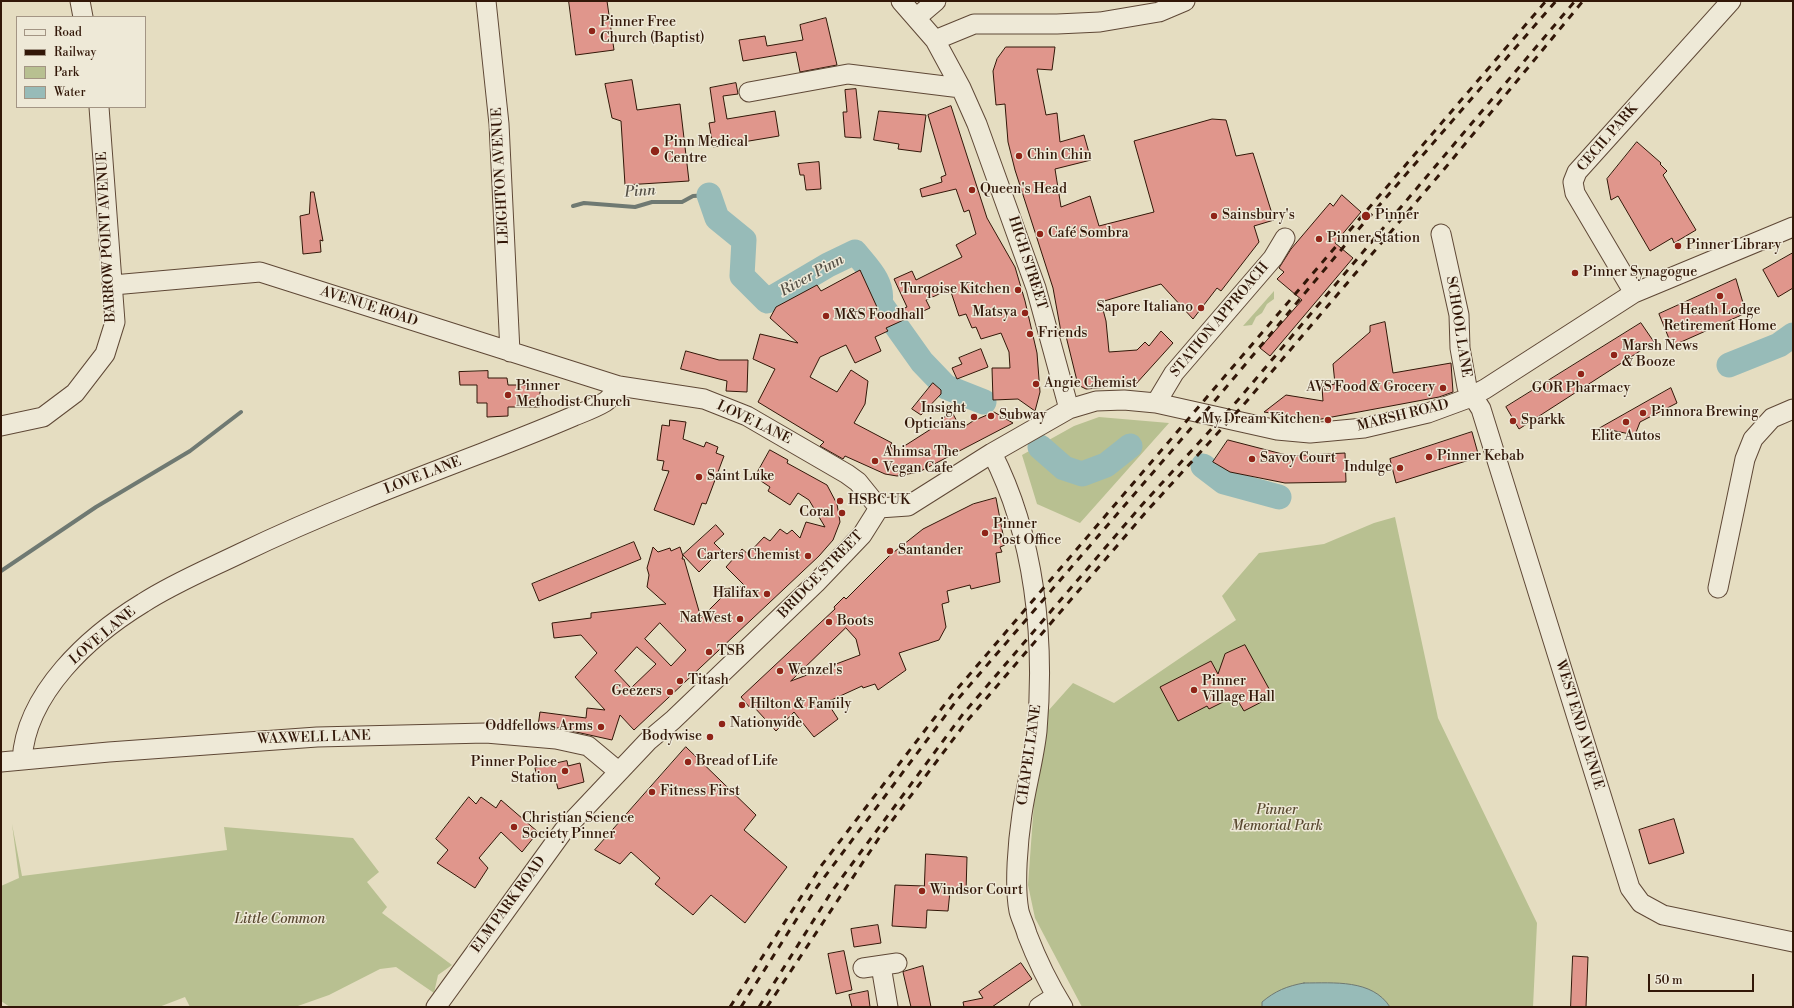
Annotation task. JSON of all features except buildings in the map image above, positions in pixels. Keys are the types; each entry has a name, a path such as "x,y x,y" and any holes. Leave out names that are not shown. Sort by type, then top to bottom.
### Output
{"street":[{"path":"80,1 83,16"},
{"name":"LEIGHTON AVENUE","path":"486,1 499,124 510,352"},
{"name":"HIGH STREET","path":"900,1 935,40 961,88 988,151 1036,288 1069,409"},
{"path":"916,18 936,1"},
{"path":"935,40 974,24 1057,24 1100,22 1159,12 1185,1"},
{"name":"CECIL PARK","path":"1634,293 1575,192 1573,182 1577,172 1731,1"},
{"path":"749,92 848,74 961,88"},
{"name":"BARROW POINT AVENUE","path":"1,426 43,417 75,393 105,354 114,322 113,285 99,108"},
{"name":"MARSH ROAD","path":"1069,409 1096,401 1124,400 1156,402 1277,430 1310,432 1364,428 1428,413 1472,396 1511,373 1634,293 1793,227"},
{"name":"SCHOOL LANE","path":"1441,234 1459,315 1460,348 1467,387 1472,396"},
{"name":"STATION APPROACH","path":"1156,402 1174,373 1273,258 1285,238"},
{"name":"AVENUE ROAD","path":"113,285 260,272 619,386"},
{"name":"LOVE LANE","path":"22,760 23,743 30,721 54,680 103,632 143,603 165,590 261,543 342,507 548,428 606,402 619,386 704,399 747,416 847,474 858,482 879,508"},
{"name":"WEST END AVENUE","path":"1472,396 1481,409 1630,888 1641,903 1663,915 1793,942"},
{"path":"879,508 908,506 992,453 1069,409"},
{"path":"1719,588 1745,459 1753,439 1772,418 1793,409"},
{"name":"CHAPEL LANE","path":"992,453 1009,492 1020,527 1031,576 1040,652 1037,732 1022,815 1017,888 1019,911 1037,962 1060,1001"},
{"name":"BRIDGE STREET","path":"618,771 804,594 862,535 879,508"},
{"name":"WAXWELL LANE","path":"1,762 110,752 317,737 486,733 556,739 588,746 618,771"},
{"name":"ELM PARK ROAD","path":"436,1007 564,830 618,771"},
{"path":"880,965 888,1007"},
{"path":"1039,1007 1060,1001"}],"green space":[{"path":"1274,291 1274,299 1267,304 1262,313 1256,317 1252,325 1243,326"},
{"path":"1099,417 1169,423 1080,523 1037,504 1022,455 1074,426"},
{"name":"Pinner Memorial Park","path":"1395,517 1438,718 1537,923 1533,1007 1082,1007 1035,918 1028,885 1040,720 1073,683 1114,703 1236,620 1222,596 1259,553 1324,544 1374,523"},
{"name":"Little Common","path":"12,824 22,876 227,850 224,827 353,838 379,872 367,882 387,907 382,913 452,965 438,975 434,993 396,967 380,969 329,995 295,1007 190,1007 185,997 159,1007 10,1007 1,1001 1,886 19,878"}],"water":[{"path":"1304,983 1340,983 1363,987 1373,991 1390,1007 1262,1007 1262,1002 1277,992 1287,987"}],"waterway":[{"name":"Pinn","path":"573,206 584,203 635,207 652,202 682,202 693,196 709,195"},
{"name":"River Pinn","path":"709,195 717,218 744,240 742,276 767,301 828,265 855,252 874,275 881,295 880,303 922,362 946,387 984,402"},
{"name":"River Pinn","path":"1729,365 1779,345 1793,335"},
{"path":"1,571 96,507 190,451 241,412"},
{"name":"River Pinn","path":"1040,447 1064,468 1082,474 1106,465 1130,446"},
{"name":"River Pinn","path":"1203,466 1224,482 1279,497"}],"railway":[{"path":"730,1007 821,866 952,695 1546,1"},
{"path":"741,1007 817,887 957,700 1218,397 1351,238 1556,1"},
{"path":"759,1007 832,891 963,714 1141,506 1238,400 1575,1"},
{"path":"767,1007 879,838 967,721 1146,512 1246,402 1446,167 1583,1"}],"place":[{"name":"Pinner Free Church (Baptist)","path":"592,31"},
{"name":"Pinn Medical Centre","path":"655,151"},
{"name":"Chin Chin","path":"1019,156"},
{"name":"Queen's Head","path":"972,190"},
{"name":"Sainsbury's","path":"1214,216"},
{"name":"Pinner","path":"1366,216"},
{"name":"Café Sombra","path":"1040,234"},
{"name":"Pinner Station","path":"1319,239"},
{"name":"Pinner Library","path":"1678,246"},
{"name":"Pinner Synagogue","path":"1575,273"},
{"name":"Turqoise Kitchen","path":"1018,290"},
{"name":"Heath Lodge Retirement Home","path":"1720,296"},
{"name":"Sapore Italiano","path":"1201,308"},
{"name":"Matsya","path":"1025,313"},
{"name":"M&S Foodhall","path":"826,316"},
{"name":"Friends","path":"1030,334"},
{"name":"Marsh News & Booze","path":"1614,355"},
{"name":"GOR Pharmacy","path":"1581,374"},
{"name":"Angie Chemist","path":"1036,384"},
{"name":"AVS Food & Grocery","path":"1443,388"},
{"name":"Pinner Methodist Church","path":"508,395"},
{"name":"Pinnora Brewing","path":"1643,413"},
{"name":"Subway","path":"991,416"},
{"name":"Insight Opticians","path":"974,417"},
{"name":"My Dream Kitchen","path":"1328,420"},
{"name":"Sparkk","path":"1513,421"},
{"name":"Elite Autos","path":"1626,422"},
{"name":"Pinner Kebab","path":"1429,457"},
{"name":"Savoy Court","path":"1252,459"},
{"name":"Ahimsa The Vegan Cafe","path":"875,461"},
{"name":"Indulge","path":"1400,468"},
{"name":"Saint Luke","path":"699,477"},
{"name":"HSBC UK","path":"840,501"},
{"name":"Coral","path":"842,513"},
{"name":"Pinner Post Office","path":"985,533"},
{"name":"Santander","path":"890,551"},
{"name":"Carters Chemist","path":"808,556"},
{"name":"Halifax","path":"767,594"},
{"name":"NatWest","path":"740,619"},
{"name":"Boots","path":"829,622"},
{"name":"TSB","path":"709,652"},
{"name":"Wenzel's","path":"780,671"},
{"name":"Titash","path":"680,681"},
{"name":"Pinner Village Hall","path":"1194,690"},
{"name":"Geezers","path":"670,692"},
{"name":"Hilton & Family","path":"742,705"},
{"name":"Nationwide","path":"722,724"},
{"name":"Oddfellows Arms","path":"601,727"},
{"name":"Bodywise","path":"710,737"},
{"name":"Bread of Life","path":"688,762"},
{"name":"Pinner Police Station","path":"565,771"},
{"name":"Fitness First","path":"652,792"},
{"name":"Christian Science Society Pinner","path":"514,827"},
{"name":"Windsor Court","path":"922,891"}]}
